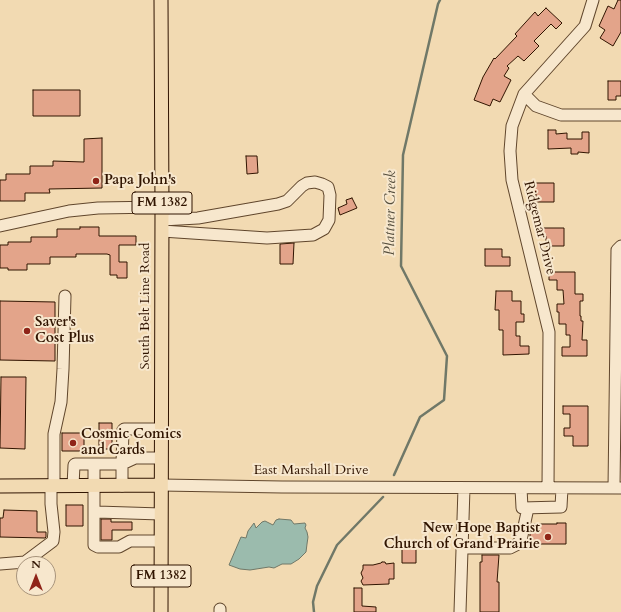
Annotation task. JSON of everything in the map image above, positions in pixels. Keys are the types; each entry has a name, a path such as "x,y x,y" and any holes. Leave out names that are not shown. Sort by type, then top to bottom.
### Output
{"main road":[{"name":"South Belt Line Road","path":"161,0 161,612"},
{"name":"East Marshall Drive","path":"0,486 161,485"}],"street":[{"name":"Ridgemar Drive","path":"548,488 550,332 512,180 510,151 512,126 524,94 585,26 593,0"},
{"path":"524,94 536,106 561,115 621,115"},
{"path":"0,226 69,211 98,208 268,238 313,235 324,229 329,220 330,195 328,187 315,182 307,183 287,201 278,204 198,218 162,219"},
{"path":"618,488 619,264 617,250 621,246"},
{"path":"0,564 25,562 53,541 54,532 50,504 54,434 61,402 65,296"},
{"path":"122,486 123,430 162,429"},
{"path":"74,486 74,465 76,464 122,464 134,458 161,458"},
{"path":"94,464 94,544 98,547 119,547 130,541 161,541"},
{"name":"East Marshall Drive","path":"161,485 618,488"},
{"path":"460,612 464,488"},
{"path":"520,488 522,508 561,507 562,488"},
{"path":"462,548 510,548 516,546 520,540 528,508"},
{"path":"94,509 97,512 161,514"}],"shaded area":[{"path":"276,520 291,520 294,524 305,523 306,525 305,528 308,537 306,552 299,559 291,564 282,564 274,568 269,567 250,570 240,569 229,565 241,537 246,538 248,531 254,523 256,528 265,521 273,525"}],"building":[{"path":"618,0 621,0 621,32 613,46 600,38 605,30 599,26 608,6 614,9"},
{"path":"546,8 562,23 556,29 551,24 534,41 539,46 524,61 518,56 507,66 509,68 504,76 511,80 500,102 493,99 490,106 474,100 483,77 494,58 495,59 517,36 515,34 535,12 538,16"},
{"path":"608,81 621,81 621,96 616,96 616,100 608,100"},
{"path":"33,90 80,90 80,116 33,116"},
{"path":"548,130 556,130 556,134 567,133 567,139 582,139 582,132 589,132 589,153 578,152 578,154 571,154 571,148 548,149"},
{"path":"102,138 102,188 49,189 50,193 25,193 25,201 0,201 0,180 6,180 6,174 30,174 30,166 53,166 53,161 84,162 84,139"},
{"path":"246,156 257,156 258,173 247,174"},
{"path":"529,183 554,183 554,202 536,202 536,192 529,192"},
{"path":"352,198 357,208 340,215 338,208 347,204 346,200"},
{"path":"80,227 99,227 99,236 136,236 136,245 119,245 119,262 127,262 127,278 117,278 117,275 110,275 110,255 107,254 76,254 76,257 50,257 50,264 27,264 27,270 8,270 8,268 0,268 0,245 8,245 8,242 31,242 31,237 57,237 57,229 80,229"},
{"path":"539,228 564,228 564,246 546,246 546,236 538,236"},
{"path":"294,243 293,264 280,264 280,244"},
{"path":"485,249 502,249 502,257 510,257 510,266 485,266"},
{"path":"549,272 575,272 575,294 583,294 583,301 580,301 580,316 581,321 583,321 582,340 587,340 587,356 562,356 562,347 570,347 570,335 566,335 566,324 559,324 559,312 557,312 557,304 564,304 563,290 557,290 557,280 549,280"},
{"path":"496,291 512,291 512,301 521,301 521,314 524,314 524,322 516,322 516,336 520,336 520,346 529,346 529,354 503,355 503,330 499,330 499,310 495,310"},
{"name":"Saver's Cost Plus","path":"0,301 55,302 55,361 0,360"},
{"path":"1,377 26,377 25,449 0,448"},
{"path":"563,406 588,406 588,446 573,446 573,436 564,436 564,428 570,428 570,414 563,414"},
{"path":"99,423 112,423 112,449 99,449"},
{"path":"62,433 84,433 84,451 62,451"},
{"path":"66,505 83,505 83,526 66,526"},
{"path":"4,510 37,511 37,532 46,532 46,537 0,537 0,518 3,518"},
{"path":"101,519 111,519 111,522 132,522 132,530 112,530 112,540 101,540"},
{"name":"New Hope Baptist Church of Grand Prairie","path":"566,523 566,544 530,544 530,531 532,524"},
{"path":"402,548 416,548 416,563 402,563"},
{"path":"482,555 499,555 497,582 499,582 499,612 480,612 480,562 482,562"},
{"path":"385,562 386,564 394,563 394,579 389,579 389,584 363,585 361,581 363,578 361,573 363,565 373,565"},
{"path":"354,588 362,588 362,606 376,607 376,612 354,612"}],"waterway":[{"name":"Plattner Creek","path":"394,475 420,417 444,400 447,356 401,266 403,155 440,0"},
{"name":"Plattner Creek","path":"314,612 313,602 317,586 337,545 383,497"}],"place":[{"name":"Papa John's","path":"96,181"},
{"name":"Saver's Cost Plus","path":"27,331"},
{"name":"Cosmic Comics and Cards","path":"73,443"},
{"name":"New Hope Baptist Church of Grand Prairie","path":"548,537"}]}
